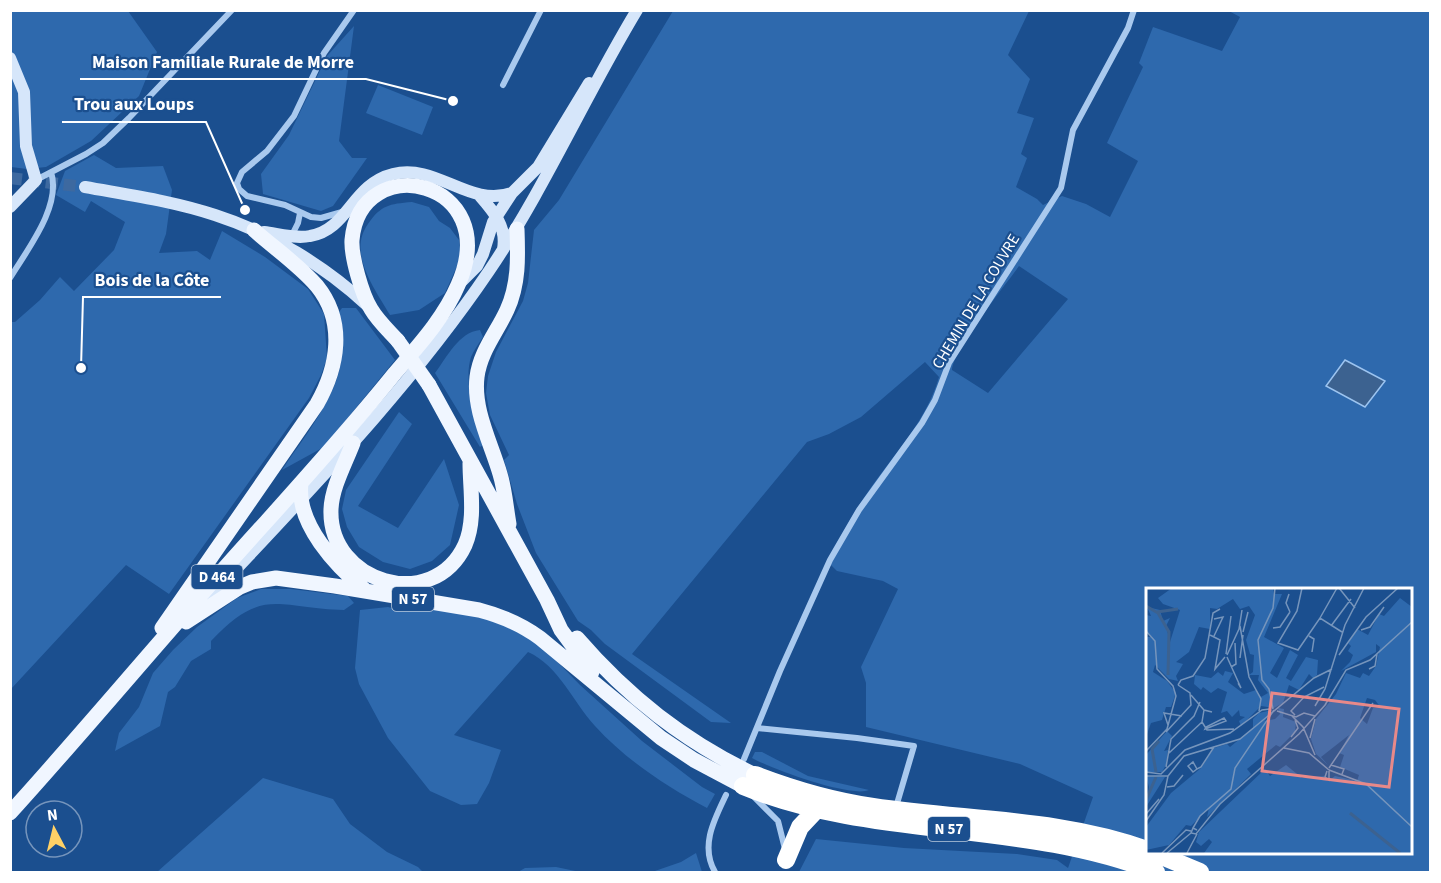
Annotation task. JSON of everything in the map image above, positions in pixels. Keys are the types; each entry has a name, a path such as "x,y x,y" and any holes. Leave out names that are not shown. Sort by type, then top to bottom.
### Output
{"highway":[{"name":"N 57","path":"749,780 819,797 895,810 1067,828 1104,836 1146,850"},
{"name":"N 57","path":"749,780 774,798 816,810 893,823 1056,844 1098,853 1156,873"},
{"path":"785,863 800,827 816,810"},
{"path":"1154,853 1200,873"}],"main road":[{"name":"D 464","path":"190,618 353,443 448,328 517,229 637,10"},
{"name":"D 464","path":"102,711 134,671 360,416 429,332 458,285 477,266 496,217 512,193 538,167 579,98 618,42"},
{"path":"10,58 24,92 26,146 36,180 10,207"},
{"path":"254,230 308,237 318,235 336,225 354,200 370,184 392,174 405,172 431,176 480,196 499,197 512,193"},
{"path":"371,309 355,265 353,232 364,208 377,195 393,187 414,185 424,187 442,196 458,210 464,221 468,241 466,263 458,285"},
{"path":"85,187 188,207 228,219 254,230 316,266 345,286 371,309"},
{"path":"480,196 496,217 505,237 503,250"},
{"path":"511,536 501,477 478,404 477,374 515,289 518,268 517,229"},
{"path":"134,671 186,591 317,404 333,370 336,352 335,327 324,296 309,278 254,230"},
{"name":"N 57","path":"371,309 398,341 429,385 569,643 617,702"},
{"path":"353,443 332,501 334,532 340,548 357,567 387,582 404,584 424,581 438,574 458,556 465,545 472,516 470,460"},
{"path":"301,483 301,501 312,528 330,555 348,576 366,591"},
{"name":"N 57","path":"10,813 190,618 240,587 276,578 479,610 512,621 550,646 645,726 677,749 749,780"},
{"name":"N 57","path":"547,600 591,654 640,702 685,737 718,756 749,780"}],"street":[{"path":"36,180 103,143 232,10"},
{"path":"346,211 321,218 311,217 285,205 247,196 239,189 238,177 267,151 294,116 324,53 354,10"},
{"path":"503,85 541,10"},
{"name":"CHEMIN DE LA COUVRE","path":"744,759 784,661 839,543 869,495 922,423 949,363 1061,188 1073,130 1128,28 1134,10"},
{"path":"10,278 44,221 51,203 54,189 51,172"},
{"path":"292,235 300,213"},
{"path":"757,728 837,735 914,746 895,810"},
{"path":"749,780 778,821 784,841 785,863"},
{"path":"715,873 708,853 708,841 711,828 726,795"}],"shaded area":[{"path":"10,11 128,11 157,52 139,96 91,141 46,167 27,169 11,167"},
{"path":"673,11 1029,11 1008,55 1030,79 1017,113 1034,118 1021,154 1027,158 1016,187 1043,205 1062,196 1086,204 1110,217 1138,161 1107,143 1143,67 1139,63 1153,27 1222,51 1240,17 1229,11 1430,11 1430,872 799,872 816,839 904,848 1017,854 1057,860 1068,868 1093,797 1020,764 866,727 866,683 861,667 898,589 883,581 837,571 827,561 860,504 919,421 939,377 925,362 861,417 829,434 807,442 632,654 731,723 711,722 605,644 578,621 536,553 517,504 504,460 509,455 490,415 486,393 488,376 496,352 523,301 528,283 534,230 559,200","holes":["1019,266 1068,299 988,393 952,370 961,347 970,333"]},
{"path":"354,26 339,141 352,158 367,158 333,206 321,211 263,194 261,174 289,135 327,56"},
{"path":"378,85 433,107 422,135 366,113"},
{"path":"94,155 116,168 163,166 172,190 166,234 159,253 197,251 210,260 222,231 265,257 308,289 324,314 327,358 309,398 169,594 126,565 11,689 11,322 15,322 40,300 60,277 74,291 114,250 125,222 91,201 85,212 56,195 65,171"},
{"path":"412,202 429,207 439,221 450,228 459,240 461,257 445,293 419,310 390,315 366,271 360,247 362,235 368,224 382,209 391,205"},
{"path":"342,308 356,308 395,360 324,447 282,470 327,402 334,387 341,359 339,312"},
{"path":"480,330 483,337 471,357 469,390 483,445 480,447 435,373 460,340"},
{"path":"1345,360 1385,381 1365,407 1326,386"},
{"path":"399,412 412,424 358,506 398,528 444,459 459,505 450,545 432,561 410,569 383,562 359,547 347,527 342,509 346,490"},
{"path":"261,589 291,589 348,596 354,603 344,610 273,604 259,606 245,612 211,641 211,649 191,661 175,687 168,692 160,726 115,751 119,733 139,707 153,673 173,650 197,627 237,598"},
{"path":"400,603 485,617 520,631 543,647 580,685 642,741 702,787 715,794 707,808 662,782 620,750 587,717 557,675 539,658 528,652 454,735 501,750 489,783 477,804 461,805 430,791 388,738 359,684 355,668 360,610 388,607 400,610"},
{"path":"755,752 762,752 808,776 869,790 846,790 811,781 752,758"},
{"path":"263,778 333,799 350,824 387,852 418,867 423,872 157,872"},
{"path":"696,853 702,872 652,872 681,862"},
{"path":"556,867 580,872 518,872 525,868"}],"tunnel":[{"path":"10,178 85,187"}],"place":[{"name":"Maison Familiale Rurale de Morre","path":"453,101"},
{"name":"Trou aux Loups","path":"245,210"},
{"name":"Bois de la Côte","path":"81,368"}]}
